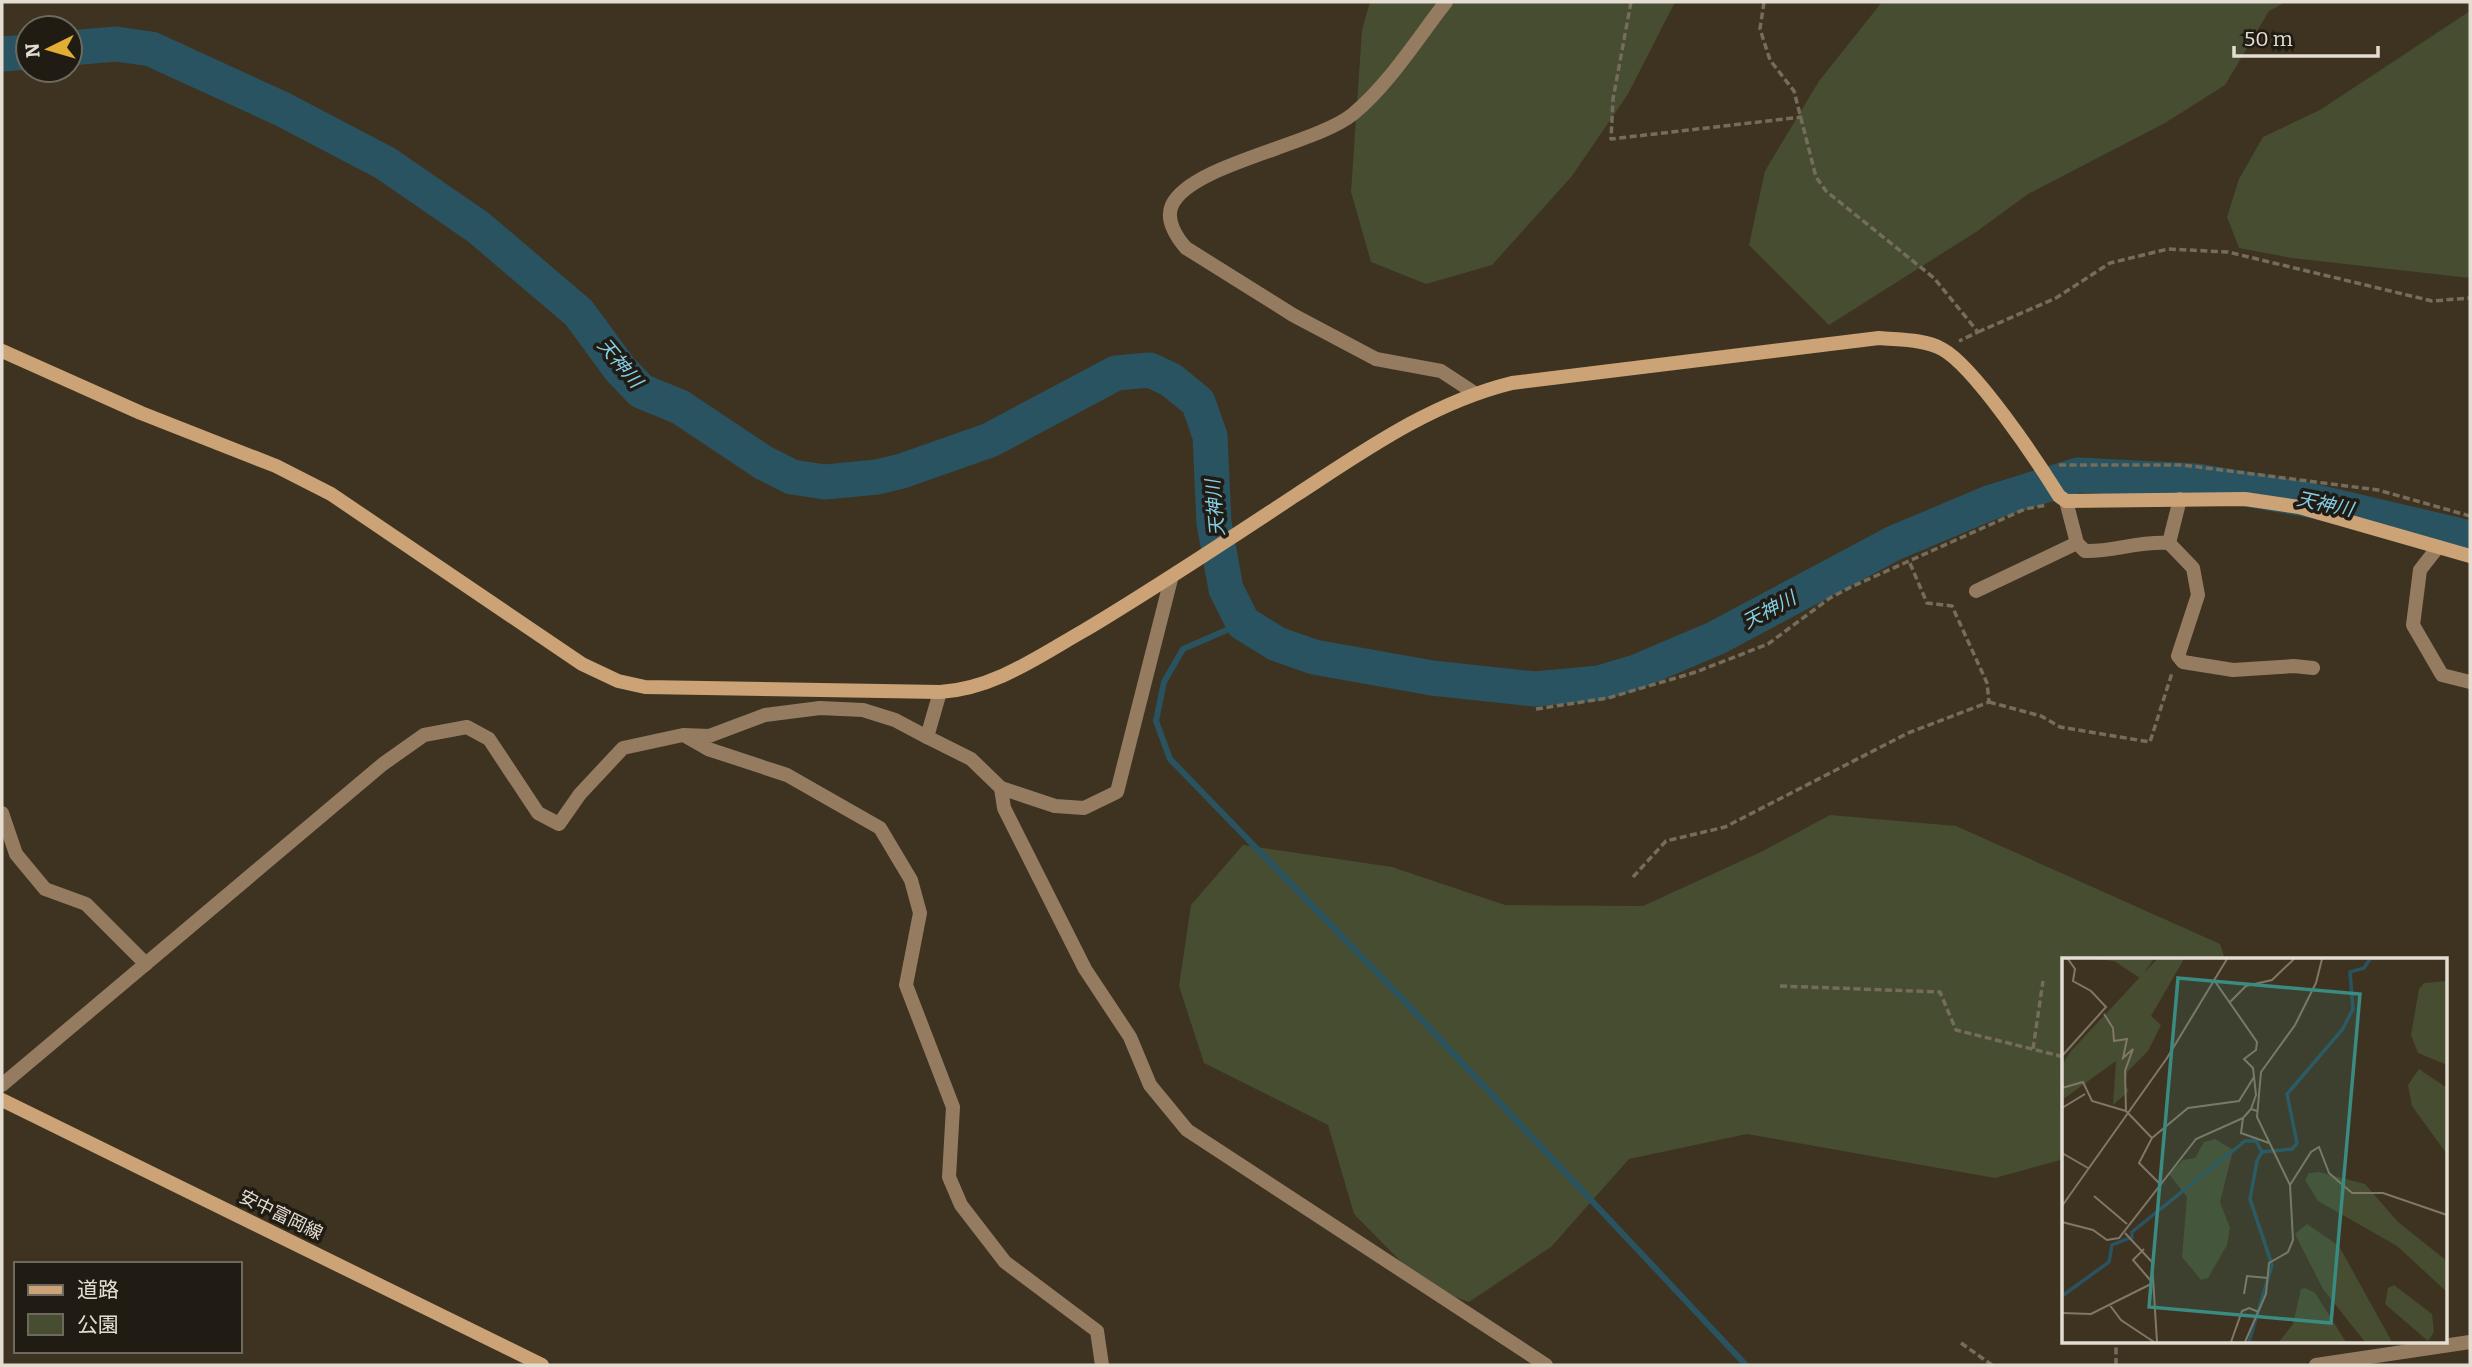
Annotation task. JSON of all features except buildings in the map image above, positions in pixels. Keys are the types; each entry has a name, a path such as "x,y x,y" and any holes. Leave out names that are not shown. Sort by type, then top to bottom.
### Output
{"street":[{"path":"1446,2 1392,72 1353,114 1333,127 1201,180 1179,196 1171,207 1172,222 1176,238 1186,248 1293,315 1376,359 1441,371 1473,392"},
{"path":"2,351 141,413 276,466 331,494 582,664 618,681 673,689 940,692 983,684 1012,673 1171,579 1406,425 1473,392 1512,383 1878,338 1913,341 1943,349 1969,371 2062,498 2077,543 2085,551 2144,542 2169,543 2193,568 2198,595 2178,656 2183,662 2234,670 2294,666 2313,668"},
{"path":"2062,498 2245,499 2298,508 2470,556"},
{"path":"2169,543 2180,499"},
{"path":"1976,591 2077,543"},
{"path":"2438,547 2420,570 2413,625 2442,675 2470,682"},
{"path":"2,1085 383,764 424,735 467,727 489,739 538,813 559,824 580,794 623,748 682,735 709,736 765,715 820,708 863,710 895,720 971,760 1001,788 1055,806 1083,808 1117,792 1171,579"},
{"path":"927,737 940,692"},
{"path":"682,735 708,749 787,775 880,828 911,880 920,913 906,985 953,1107 949,1177 961,1205 1005,1262 1097,1331 1102,1365"},
{"path":"1001,788 1004,808 1085,969 1130,1037 1150,1085 1186,1130 1544,1365"},
{"path":"2,813 16,854 45,888 86,904 146,964"},
{"name":"安中富岡線","path":"2,1100 542,1365"},
{"path":"2316,1365 2470,1342"}],"path":[{"path":"1631,2 1613,99 1611,139 1802,117"},
{"path":"1764,2 1760,29 1770,60 1794,91 1816,177 1826,191 1934,278 1978,332"},
{"path":"1943,349 2056,298 2110,263 2168,249 2228,252 2432,301 2470,298"},
{"path":"2041,468 2183,465 2378,489 2470,516"},
{"path":"1536,709 1608,698 1696,672 1768,644 1830,598 2025,509 2062,498"},
{"path":"1909,561 1927,603 1952,606 1987,683 1989,702"},
{"path":"1633,877 1666,841 1726,827 1908,733 1989,702 2041,716 2060,727 2150,742 2178,656"},
{"path":"2033,1049 2043,981"},
{"path":"1780,986 1940,992 1956,1030 2062,1056"},
{"path":"2116,1342 2116,1365"},
{"path":"1961,1343 1992,1365"}],"green space":[{"path":"1370,2 1675,2 1628,94 1572,176 1492,265 1426,284 1371,262 1351,192 1362,30"},
{"path":"1882,2 2286,2 2269,11 2225,85 2165,123 2028,194 1976,232 1829,325 1749,245 1765,171 1819,81"},
{"path":"2470,11 2470,278 2292,258 2239,248 2227,217 2239,179 2263,137 2320,110"},
{"path":"1830,815 1956,826 2220,944 2225,958 2062,958 2062,1160 1995,1178 1747,1134 1629,1159 1551,1247 1469,1302 1425,1286 1354,1214 1328,1125 1204,1063 1179,986 1191,905 1243,845 1392,867 1505,905 1643,906 1763,851"}],"waterway":[{"name":"天神川","path":"84,47 116,44 151,49 282,109 385,163 478,227 579,313 620,369 641,391 680,407 764,463 792,477 825,482 877,477 902,471 990,440 1116,373 1150,370 1171,380 1198,402 1210,436 1214,523 1226,589 1243,623 1277,644 1314,657 1432,678 1535,689 1599,683 1636,672 1716,638 1894,543 1989,503 2078,475 2197,481 2304,499 2470,538"},
{"name":"天神川","path":"2,54 14,53"},
{"path":"1243,623 1183,649 1164,682 1156,721 1170,759 1391,987 1746,1365"}]}
